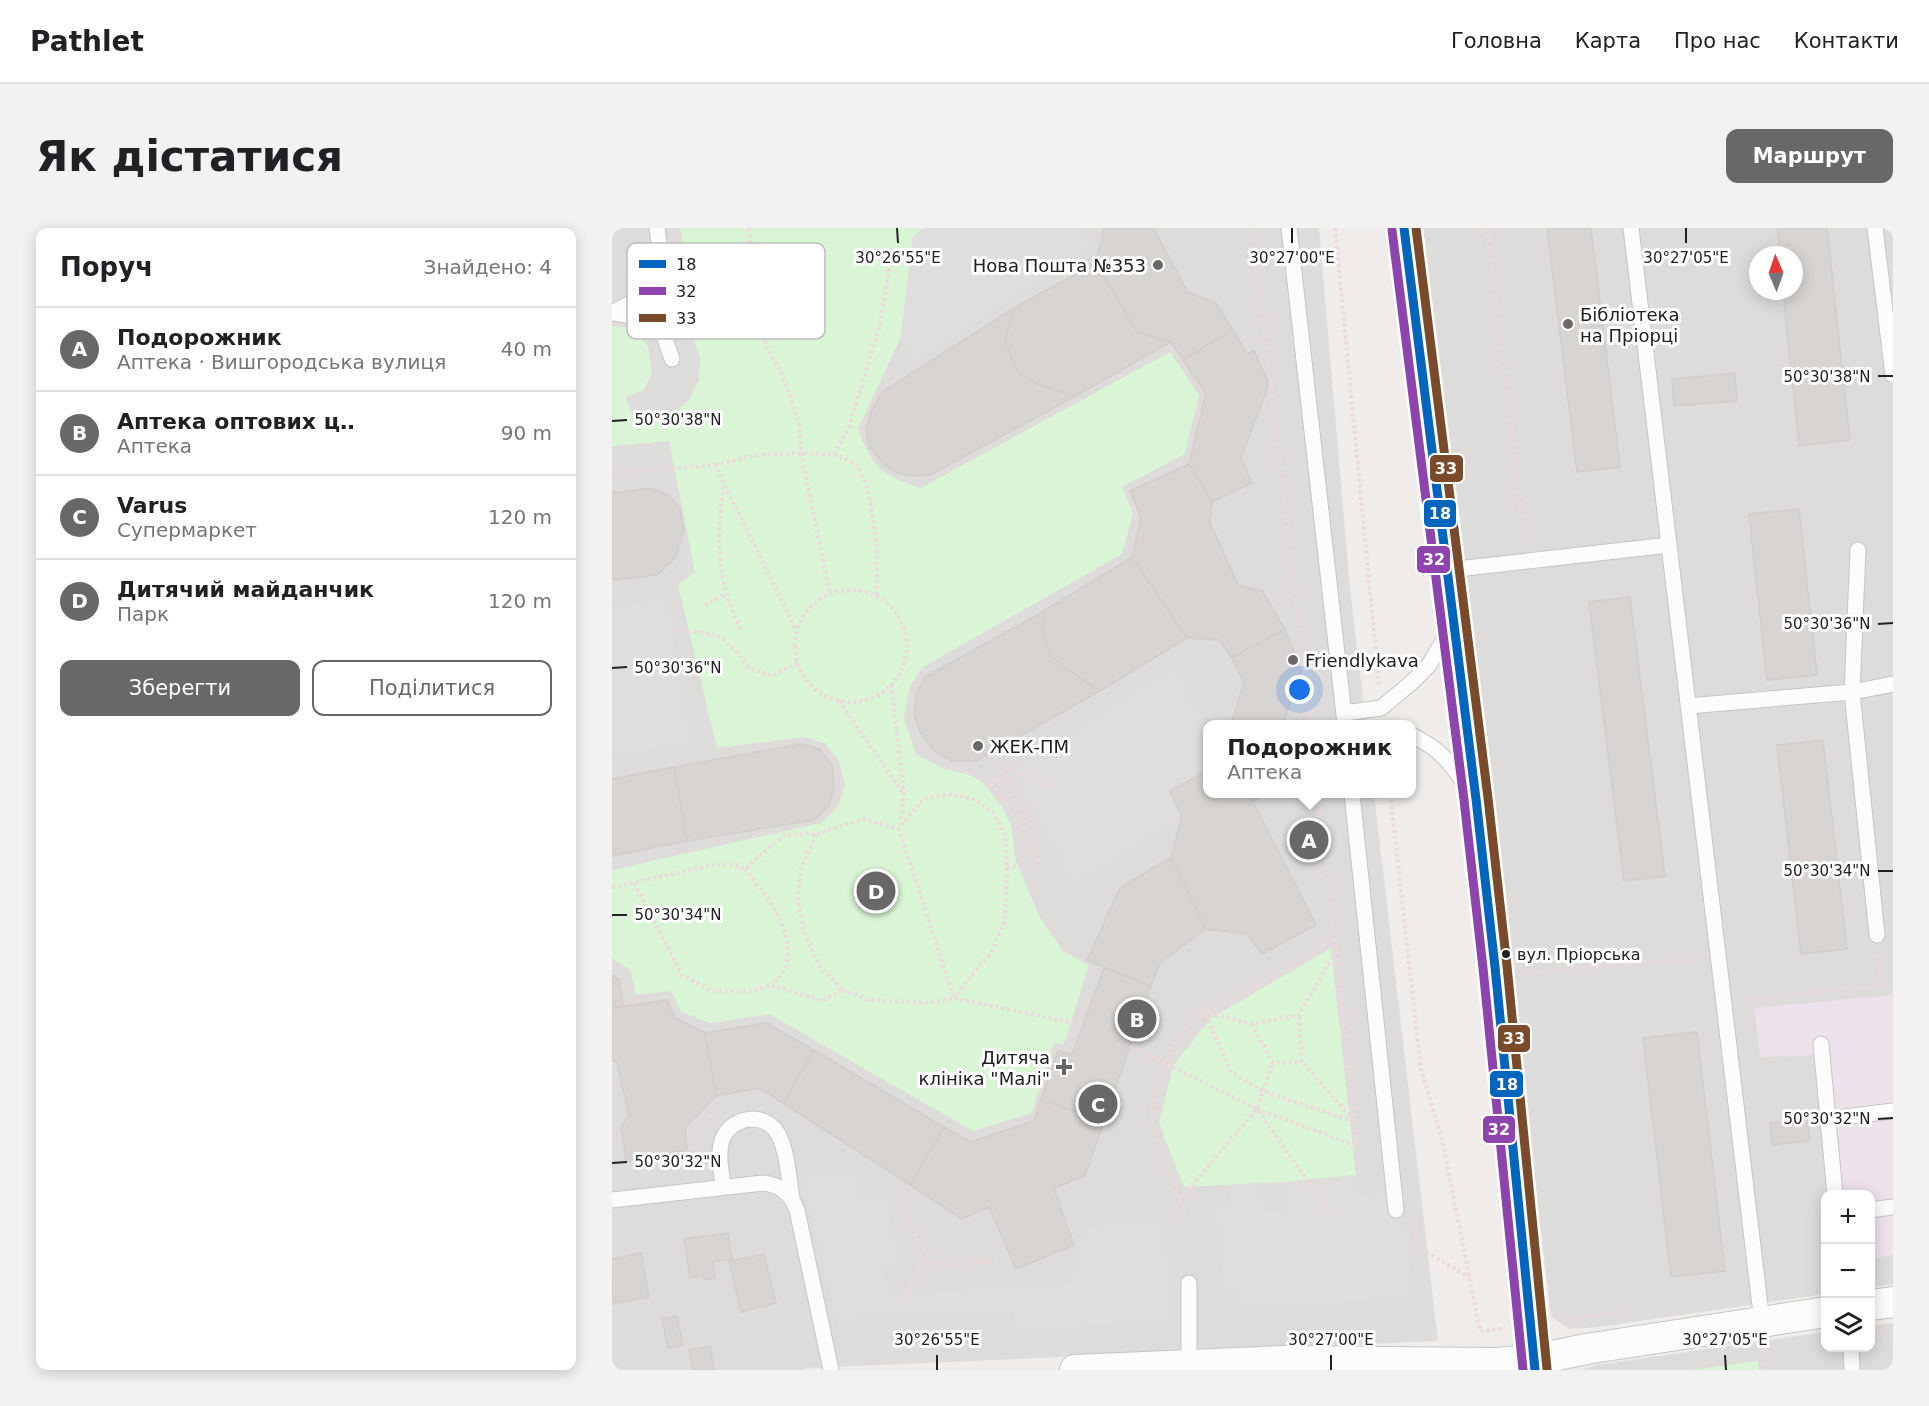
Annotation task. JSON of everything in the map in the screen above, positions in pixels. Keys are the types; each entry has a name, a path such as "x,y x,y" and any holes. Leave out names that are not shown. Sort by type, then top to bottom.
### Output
{"main road":[{"path":"1404,228 1476,799 1534,1365"}],"street":[{"path":"1875,1304 1893,1302"},
{"path":"1075,1370 1189,1365 1496,1363 1534,1365 1586,1349 1821,1313"}],"lane":[{"path":"657,228 659,243"},
{"path":"1289,228 1345,719 1381,708 1410,684 1429,665 1455,621"},
{"path":"1631,228 1762,1322"},
{"path":"1875,228 1893,375"},
{"path":"613,313 627,305"},
{"path":"665,339 672,359"},
{"path":"1448,570 1669,545"},
{"path":"1858,550 1852,692 1877,935"},
{"path":"1688,706 1852,692 1893,684"},
{"path":"1416,738 1437,750 1450,762 1476,799"},
{"path":"1352,798 1396,1210"},
{"path":"1821,1044 1835,1190"},
{"path":"1828,1119 1893,1111"},
{"path":"723,1187 720,1152 723,1138 731,1126 741,1120 755,1119 769,1123 782,1144 831,1370"},
{"path":"612,1200 763,1183 774,1184 792,1198"},
{"path":"1875,1209 1893,1207"},
{"path":"1189,1283 1189,1365"},
{"path":"1851,1352 1852,1370"}],"path":[{"path":"749,228 750,243"},
{"path":"1252,228 1311,720"},
{"path":"1335,228 1381,708"},
{"path":"1487,228 1527,562"},
{"path":"834,454 849,427 880,325 890,265 918,259"},
{"path":"764,339 767,348 781,371 799,424 801,453 830,594"},
{"path":"612,473 715,465 756,454 834,454 856,464 868,488 877,545 877,597"},
{"path":"715,465 797,631"},
{"path":"724,485 718,549 720,568 733,614 742,630"},
{"path":"849,589 868,592 877,597 885,601 898,615 906,632 907,651 902,670 891,686 875,696 857,701 838,700 820,693 806,680 798,663 795,647 797,631 804,615 815,603 830,594 849,589"},
{"path":"705,605 726,594"},
{"path":"676,630 706,633 721,638 737,652 749,668 772,676 798,663"},
{"path":"891,686 904,794 898,829 954,998"},
{"path":"838,700 904,794"},
{"path":"1008,868 1022,865 1021,845 1016,824 1007,803 991,783 997,778 1014,798 1024,820 1031,864 1038,863 1037,842 1030,816 1020,796 1002,771 1007,767 1050,787"},
{"path":"898,829 923,799 951,794 976,800 994,814 1005,834 1008,868 1005,921 992,951 954,998"},
{"path":"1130,1046 1257,1108 1357,1146 1318,798"},
{"path":"1390,798 1420,1069 1441,1135 1480,1330 1504,1328"},
{"path":"746,869 784,835 817,834 863,819 898,829"},
{"path":"817,834 801,868 798,901 804,932 820,967 843,990 869,1000 929,1003 954,998 1084,1025"},
{"path":"612,887 714,865 734,864 746,869 772,903 787,941 786,967 772,985"},
{"path":"634,883 682,975 712,991 752,991 772,985 822,1001 843,990"},
{"path":"1877,935 1882,985"},
{"path":"1185,1221 1180,1199 1152,1124 1154,1099 1165,1062 1175,1043 1192,1022 1204,1012 1238,998 1303,962 1335,938"},
{"path":"1336,950 1299,1015 1302,1062 1355,1122"},
{"path":"1522,972 1719,958"},
{"path":"1724,1002 1893,984"},
{"path":"1204,1012 1252,1024 1299,1015"},
{"path":"1204,1012 1232,1073 1263,1091 1355,1122"},
{"path":"1180,1199 1257,1108 1273,1063 1252,1024"},
{"path":"1273,1063 1302,1062"},
{"path":"681,1174 693,1164 695,1138 700,1125 709,1115 722,1108"},
{"path":"1257,1108 1330,1213"},
{"path":"897,1189 915,1237 934,1263 954,1265 996,1260"},
{"path":"1414,1214 1418,1247 1469,1277"},
{"path":"903,1302 927,1256"},
{"path":"1875,1336 1893,1333"}],"shaded area":[{"path":"612,228 1319,228 1350,589 1366,720 1203,720 1203,798 1374,798 1438,1341 802,1370 612,1370"},
{"path":"925,228 1078,228 1087,247 917,360 901,337 913,236"},
{"path":"1423,228 1893,228 1893,1284 1875,1286 1875,1190 1821,1190 1821,1295 1599,1327 1569,1329 1551,1316"},
{"path":"666,598 688,743 612,757 612,605"},
{"path":"1174,669 1203,721 1203,768 1163,791 1178,818 1073,883 1014,771"},
{"path":"1893,995 1893,1255 1875,1258 1875,1190 1844,1190 1827,1055 1760,1057 1755,1008"},
{"path":"840,1172 856,1178 861,1202 884,1196 898,1263 877,1269 889,1290 899,1293 1072,1282 1086,1226 1163,1221 1169,1322 1016,1331 1015,1312 866,1315 839,1325 803,1177"},
{"path":"1356,1175 1357,1195 1401,1190 1412,1299 1242,1309 1241,1292 1225,1293 1218,1205 1232,1204 1230,1185 1259,1183 1262,1211 1285,1210 1283,1182"},
{"path":"1893,1323 1893,1370 1580,1370 1596,1365 1821,1333 1821,1352 1875,1352 1875,1325"}],"green space":[{"path":"680,228 925,228 913,236 901,337 858,429 868,453 880,469 897,479 921,488 1170,352 1199,395 1185,454 1122,487 1133,513 1122,554 923,667 910,686 904,718 916,754 944,769 970,775 983,783 1003,808 1011,825 1016,861 1039,916 1063,951 1089,965 1064,1044 1054,1043 1032,1113 973,1131 769,1014 711,1023 681,1012 672,991 636,995 630,970 612,958 612,870 821,823 838,806 845,785 839,761 825,743 804,737 717,748 678,585 695,572 669,441 612,446 612,326 627,328 627,339 641,339 648,346 652,373 644,390 626,397 635,424 668,418 689,400 699,380 700,359 694,339 825,339 825,243 682,243"},
{"path":"1331,948 1356,1175 1283,1182 1184,1187 1159,1123 1173,1066 1210,1019"},
{"path":"1758,1361 1759,1370 1691,1370"}],"building":[{"path":"1104,228 1153,228 1188,292 1216,303 1233,330 1183,360 1171,342 1137,332 1096,263"},
{"path":"1547,228 1591,228 1620,467 1577,472"},
{"path":"1777,228 1827,228 1850,440 1799,446 1784,300 1803,300 1803,246 1779,246"},
{"path":"1096,263 1137,332 1171,342 1076,396 1039,385 1018,373 1005,340 1014,308"},
{"path":"1014,308 1005,340 1018,373 1039,385 1076,396 930,475 913,476 897,473 884,465 870,447 866,429 872,410 882,392"},
{"path":"1233,330 1247,354 1254,350 1269,384 1241,458 1252,483 1212,502 1189,464 1206,393 1183,360"},
{"path":"1735,373 1737,401 1674,406 1672,379"},
{"path":"1189,464 1212,502 1210,522 1238,585 1262,591 1285,629 1232,658 1220,640 1187,638 1132,557 1141,518 1130,491"},
{"path":"651,488 669,495 680,509 684,531 676,557 657,575 612,580 612,493"},
{"path":"1799,509 1817,675 1767,680 1749,514"},
{"path":"1132,557 1187,638 1100,691 1063,667 1050,654 1043,634 1044,611"},
{"path":"1630,597 1665,876 1624,881 1589,602"},
{"path":"1044,611 1043,634 1050,654 1063,667 1100,691 976,761 951,761 933,750 920,732 914,714 917,693 925,677"},
{"path":"1285,629 1301,672 1284,720 1232,720 1244,683 1232,658"},
{"path":"1823,740 1847,949 1801,954 1777,745"},
{"path":"801,744 819,749 832,765 834,787 829,806 814,820 687,841 674,767"},
{"path":"674,767 687,841 612,856 612,779"},
{"path":"1203,773 1203,798 1251,798 1316,925 1262,954 1247,934 1206,929 1171,857 1182,816 1170,791"},
{"path":"1171,857 1206,929 1160,963 1151,986 1087,960 1120,888"},
{"path":"1104,968 1151,986 1104,1121 1041,1100 1058,1051 1072,1055"},
{"path":"612,975 619,979 623,1006 612,1008"},
{"path":"667,1000 675,1018 705,1033 716,1096 685,1128 687,1150 626,1161 621,1126 629,1116 617,1063 612,1059 612,1008"},
{"path":"766,1023 814,1050 783,1103 759,1088 716,1096 705,1033"},
{"path":"1697,1032 1725,1271 1671,1277 1643,1038"},
{"path":"814,1050 944,1127 910,1185 783,1103"},
{"path":"1041,1100 1104,1121 1085,1176 1054,1188 1074,1245 1016,1269 989,1207 962,1219 910,1185 944,1127 971,1142 1034,1121"},
{"path":"1807,1118 1810,1141 1772,1145 1770,1123"},
{"path":"728,1233 732,1259 713,1262 715,1278 704,1280 703,1276 690,1278 684,1239"},
{"path":"641,1253 649,1297 612,1304 612,1259"},
{"path":"764,1254 776,1303 741,1312 729,1261"},
{"path":"677,1316 683,1345 668,1348 662,1319"},
{"path":"710,1346 714,1370 693,1370 689,1350"}],"transit line":[{"name":"18","path":"1404,228 1476,799 1535,1370"},
{"name":"33","path":"1416,228 1488,798 1547,1369"},
{"name":"32","path":"1392,230 1464,800 1523,1370"}],"place":[{"name":"Нова Пошта №353","path":"1158,265"},
{"name":"Бібліотека на Пріорці","path":"1568,324"},
{"name":"Friendlykava","path":"1293,660"},
{"name":"ЖЕК-ПМ","path":"978,746"},
{"name":"Подорожник","path":"1309,840"},
{"name":"Дитячий майданчик","path":"876,891"},
{"name":"вул. Пріорська","path":"1506,954"},
{"name":"Аптека оптових ц‥","path":"1137,1019"},
{"name":"Дитяча клініка \"Малі\"","path":"1064,1067"},
{"name":"Varus","path":"1098,1104"}]}
